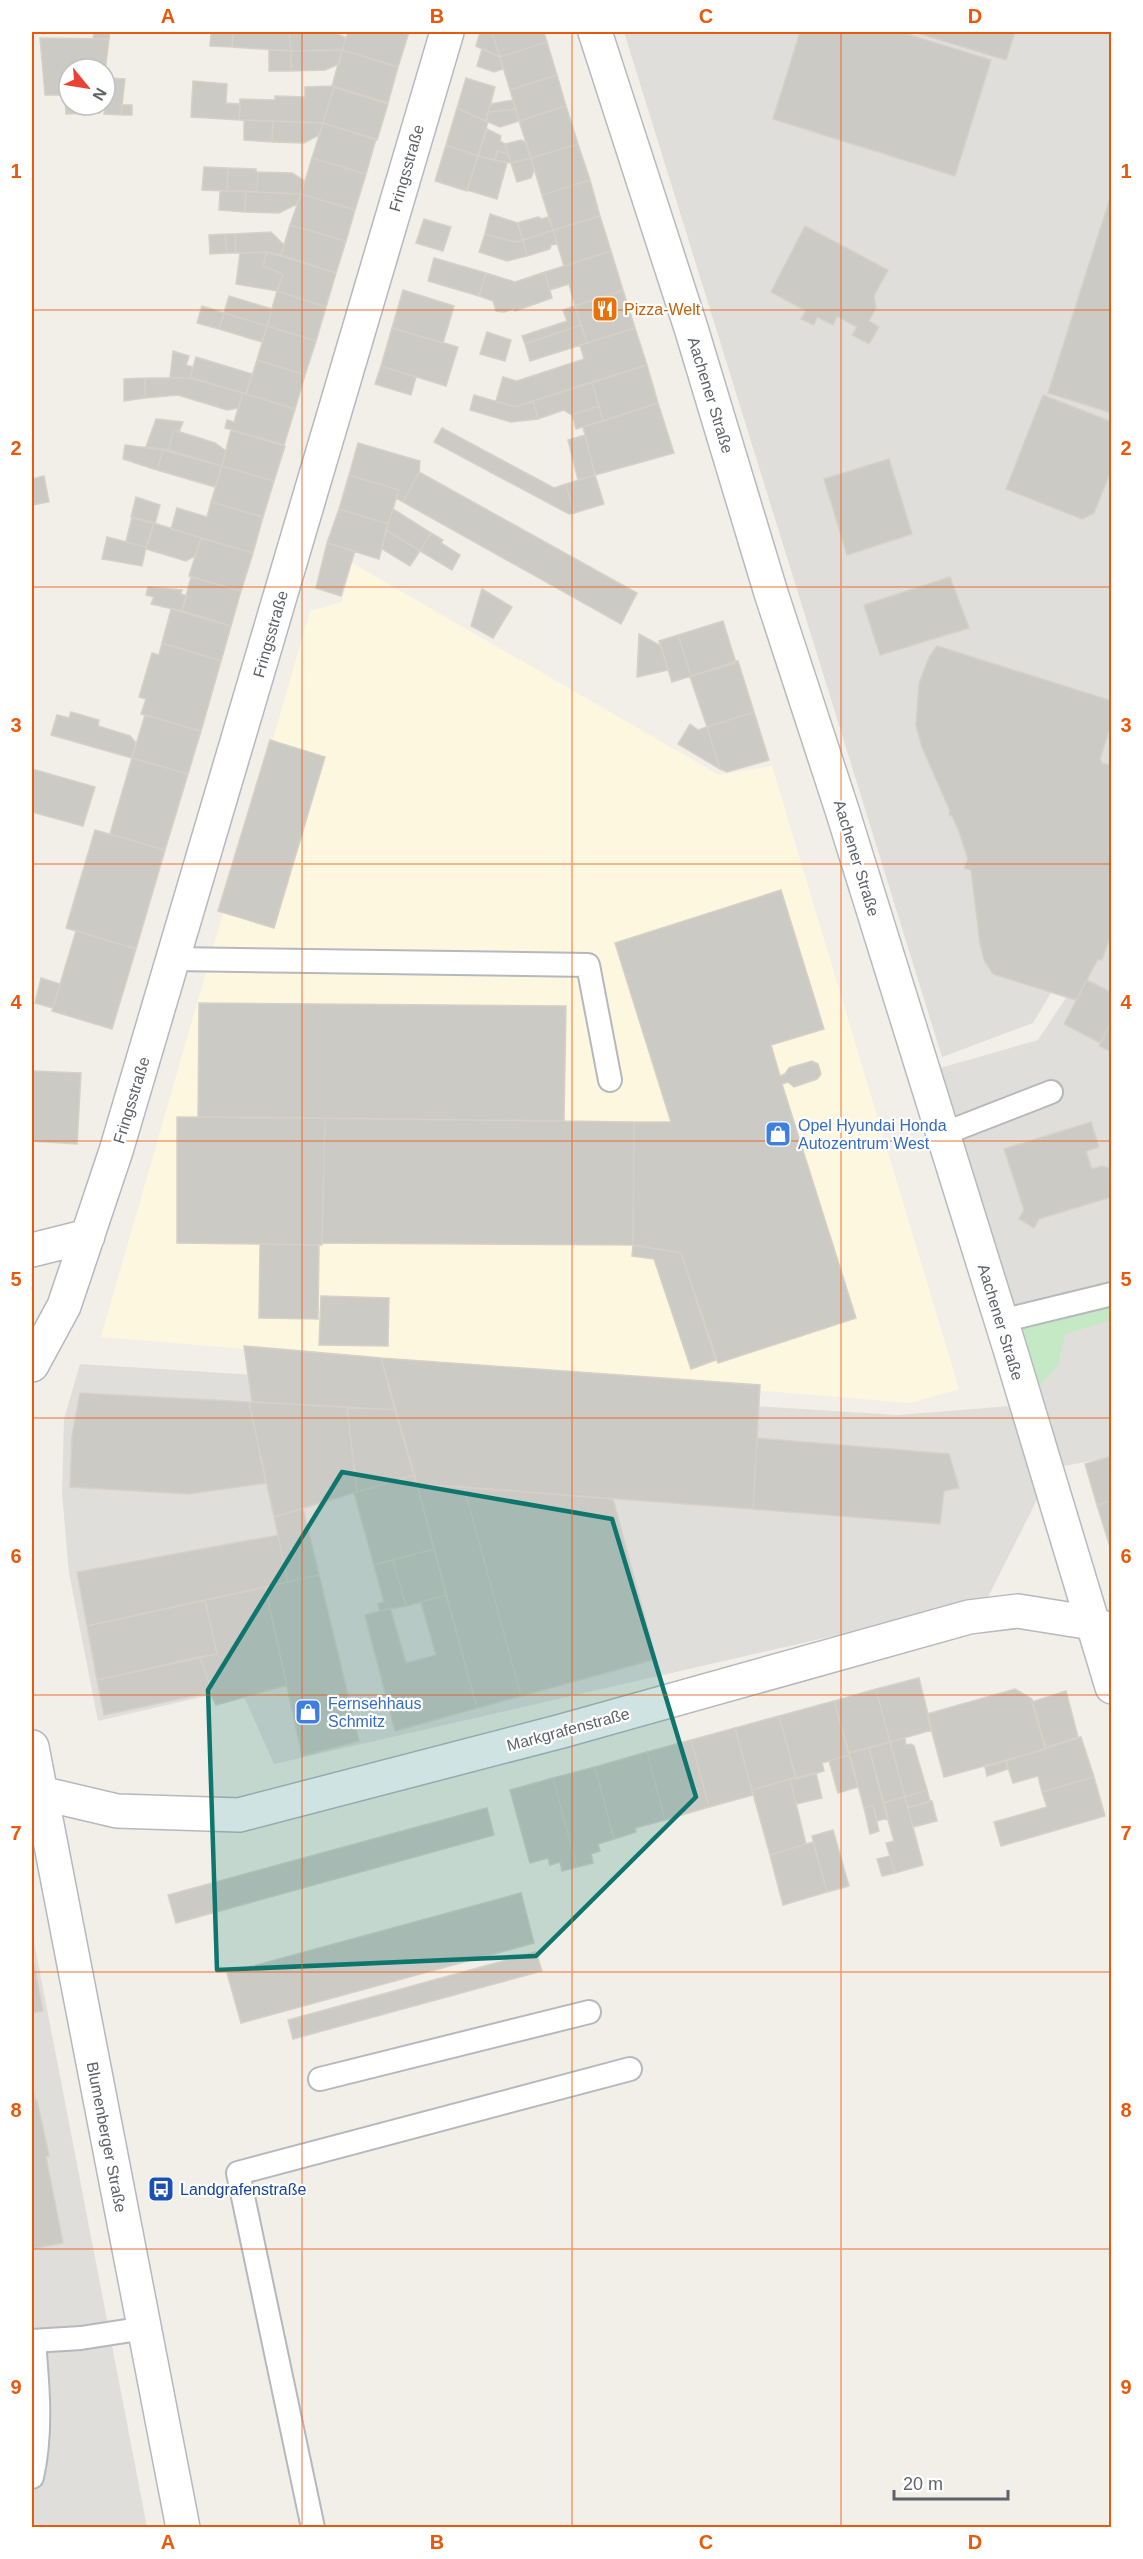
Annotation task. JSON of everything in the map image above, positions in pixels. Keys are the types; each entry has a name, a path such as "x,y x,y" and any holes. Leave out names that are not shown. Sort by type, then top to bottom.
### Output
{"street":[{"name":"Fringsstraße","path":"32,1365 64,1306 116,1151 447,32"},
{"name":"Aachener Straße","path":"595,32 691,328 767,582 842,810 1001,1321 1102,1627 1112,1687"},
{"path":"32,1250 88,1236"},
{"path":"32,1323 64,1306"},
{"name":"Markgrafenstraße","path":"36,1792 117,1811 239,1815 562,1731 969,1617 1018,1611 1102,1627"},
{"name":"Blumenberger Straße","path":"32,1747 36,1792 145,2328 183,2528"}],"lane":[{"path":"171,968 588,964 610,1080"},
{"path":"943,1134 1051,1092"},
{"path":"1001,1321 1112,1294"},
{"path":"320,2079 589,2013"},
{"path":"313,2528 238,2173 630,2068"},
{"path":"32,2476 36,2459 38,2425 33,2342 81,2338 145,2328"}],"highlighted area":[{"path":"342,1472 612,1519 696,1797 536,1956 217,1970 208,1690"}],"shaded area":[{"path":"624,32 1111,32 1111,836 1070,961 1033,1023 942,1057"},
{"path":"352,563 719,775 772,766 959,1389 911,1403 101,1337 310,611 342,602"},
{"path":"1111,882 1111,1460 1107,1458 1053,1468 986,1601 274,1764 240,1688 98,1721 69,1573 62,1493 64,1419 80,1364 897,1415 1026,1405 940,1068 1038,1040 1085,969"},
{"path":"32,1931 147,2527 32,2527"}],"green space":[{"path":"1111,1299 1111,1320 1065,1334 1058,1366 1034,1391 1012,1330"}],"building":[{"path":"94,32 110,32 109,39 93,39"},
{"path":"211,32 233,32 232,47 210,46"},
{"path":"233,32 289,32 291,51 232,47"},
{"path":"289,32 334,32 346,38 342,50 291,51"},
{"path":"348,32 409,32 398,67 342,50"},
{"path":"480,32 492,32 500,57 476,46"},
{"path":"492,32 544,32 547,42 500,57"},
{"path":"800,32 901,32 991,60 955,176 773,119"},
{"path":"914,32 1015,32 1006,60"},
{"path":"40,38 109,39 107,57 57,57 57,95 45,95"},
{"path":"547,42 557,75 510,90 500,57"},
{"path":"482,49 500,57 503,69 494,72 477,66"},
{"path":"269,50 291,51 291,71 269,71"},
{"path":"342,50 339,64 325,70 291,71 291,51"},
{"path":"342,50 398,67 388,103 332,86"},
{"path":"557,75 566,106 519,121 510,90"},
{"path":"117,78 125,79 121,115 117,115"},
{"path":"466,78 495,87 486,121 457,108"},
{"path":"193,81 227,84 226,103 240,104 239,120 191,117"},
{"path":"305,87 334,87 323,123 239,120 240,99 275,100 275,96 305,97"},
{"path":"334,87 388,104 377,140 323,123"},
{"path":"513,100 516,109 488,112 491,104"},
{"path":"122,105 132,105 132,115 121,115"},
{"path":"566,106 578,144 531,158 519,121"},
{"path":"457,108 488,122 478,156 446,145"},
{"path":"516,109 519,121 500,127 486,121 488,112"},
{"path":"244,120 273,121 272,142 244,140"},
{"path":"273,121 323,123 319,135 304,143 272,142"},
{"path":"323,123 376,139 366,174 312,158"},
{"path":"487,129 501,136 500,141 505,144 508,154 497,151 495,160 478,156"},
{"path":"521,140 525,142 531,158 511,163 505,144"},
{"path":"578,144 590,180 542,195 531,158"},
{"path":"446,145 478,156 467,191 435,181"},
{"path":"497,151 508,154 511,163 495,160"},
{"path":"478,156 507,163 497,199 467,190"},
{"path":"312,158 366,174 355,210 301,194"},
{"path":"531,158 534,171 531,178 517,182 511,163"},
{"path":"204,167 228,168 227,191 202,190"},
{"path":"228,168 256,169 258,172 257,192 227,191"},
{"path":"258,172 292,173 305,181 301,194 257,192"},
{"path":"590,180 600,216 553,230 542,195"},
{"path":"220,191 246,191 245,212 219,210"},
{"path":"246,191 301,194 297,204 279,213 245,212"},
{"path":"1112,192 1112,413 1048,393"},
{"path":"301,194 355,210 346,241 290,225"},
{"path":"490,214 518,223 523,240 515,242 485,234"},
{"path":"600,216 611,251 564,266 553,230"},
{"path":"538,217 542,219 548,217 553,230 523,240 517,223"},
{"path":"424,219 451,227 443,251 416,243"},
{"path":"290,225 346,241 336,273 281,255"},
{"path":"805,226 888,270 874,296 876,308 869,321 879,327 869,344 852,335 857,327 837,316 833,325 817,317 814,325 801,319 806,311 771,292"},
{"path":"553,230 557,244 551,245 550,249 527,256 523,240"},
{"path":"271,232 284,245 281,255 267,252 236,253 235,234"},
{"path":"225,234 227,253 210,254 209,235"},
{"path":"225,234 235,234 236,253 227,253"},
{"path":"485,234 515,242 523,240 527,256 507,261 479,252"},
{"path":"611,251 623,290 575,306 569,284 550,290 545,272"},
{"path":"267,252 263,266 283,274 277,291 236,284 240,253"},
{"path":"267,252 336,273 326,307 277,291 283,274 263,266"},
{"path":"434,258 486,273 479,296 428,281"},
{"path":"545,272 552,298 515,311 514,309 504,312 496,311 493,301 479,296 486,273 515,282"},
{"path":"403,290 454,306 443,343 392,328"},
{"path":"623,290 635,328 587,343 575,306"},
{"path":"277,291 326,307 316,341 267,326"},
{"path":"229,296 272,309 267,326 224,313"},
{"path":"202,306 224,313 219,329 197,323"},
{"path":"575,306 581,325 525,344 522,336 567,321 563,310"},
{"path":"224,313 267,326 262,342 219,329"},
{"path":"581,325 587,343 530,361 525,344"},
{"path":"267,326 316,341 305,375 257,360"},
{"path":"392,328 458,347 446,386 381,366"},
{"path":"635,328 647,365 515,407 496,401 503,377 517,381 584,359 580,345"},
{"path":"487,332 511,340 505,361 480,354"},
{"path":"173,351 189,356 186,365 193,367 190,378 170,378"},
{"path":"196,357 252,374 246,394 190,378"},
{"path":"257,360 305,375 295,409 246,394"},
{"path":"647,365 658,403 603,421 592,382"},
{"path":"381,366 416,377 411,395 375,384"},
{"path":"145,378 145,398 124,401 124,379"},
{"path":"145,378 192,378 243,393 238,408 227,410 178,395 145,398"},
{"path":"592,382 599,406 572,415 564,410 538,419 533,401"},
{"path":"243,393 295,409 284,445 225,428 227,420 234,422"},
{"path":"474,395 515,407 533,401 538,419 511,422 470,410"},
{"path":"1043,395 1112,422 1112,468 1094,513 1082,519 1006,489"},
{"path":"658,403 674,453 595,475 583,427"},
{"path":"599,406 603,421 576,429 572,415"},
{"path":"156,419 183,422 179,432 174,430 168,450 146,447"},
{"path":"442,428 554,488 566,484 574,513 569,514 434,442"},
{"path":"174,430 215,443 226,451 222,466 168,450"},
{"path":"231,430 285,446 274,481 222,466"},
{"path":"585,435 595,475 578,480 568,440"},
{"path":"358,443 420,461 419,472 403,502 396,498 399,490 349,475"},
{"path":"125,445 163,450 157,470 123,459"},
{"path":"163,450 222,466 215,487 157,470"},
{"path":"889,459 912,534 847,555 824,479"},
{"path":"222,466 274,481 263,517 211,502"},
{"path":"419,472 637,593 621,624 403,502"},
{"path":"349,475 399,490 388,524 339,509"},
{"path":"595,475 604,504 574,513 566,484"},
{"path":"44,476 49,502 32,505 32,479"},
{"path":"136,497 160,505 155,524 131,517"},
{"path":"211,502 263,517 253,553 171,529 177,508 207,517"},
{"path":"339,509 388,524 379,559 327,543"},
{"path":"393,509 431,533 420,551 386,530"},
{"path":"132,517 154,523 146,547 126,542"},
{"path":"154,523 201,538 195,556 186,561 146,549"},
{"path":"386,530 420,551 410,566 382,549"},
{"path":"431,533 443,540 441,543 460,555 452,570 420,551"},
{"path":"107,537 146,547 142,566 102,559"},
{"path":"201,538 253,553 241,591 189,576"},
{"path":"327,543 355,551 341,596 316,588"},
{"path":"191,577 241,591 231,626 182,611"},
{"path":"950,577 969,628 880,655 864,605"},
{"path":"148,587 182,590 181,594 187,596 182,611 151,604 154,597 146,595"},
{"path":"482,589 512,607 493,638 471,626"},
{"path":"171,609 231,626 221,661 162,643"},
{"path":"723,621 736,663 691,676 678,635"},
{"path":"639,634 661,646 668,670 637,677"},
{"path":"678,635 691,676 672,682 659,641"},
{"path":"162,643 221,661 201,731 141,714 146,699 139,697 152,653 159,655"},
{"path":"937,646 1112,701 1112,721 1100,759 1102,763 1112,766 1112,931 1102,960 1098,959 1076,1000 993,974 984,960 971,870 964,868 968,859 958,829 952,816 949,815 950,811 922,747 916,725 919,684 929,657"},
{"path":"738,661 754,712 707,727 690,677"},
{"path":"71,712 99,720 98,726 130,736 136,743 132,758 51,735 57,715 69,718"},
{"path":"754,712 769,760 727,772 720,769 707,727"},
{"path":"145,715 201,731 188,774 132,758"},
{"path":"690,724 698,730 707,727 720,769 678,744"},
{"path":"270,740 325,757 274,928 218,911"},
{"path":"132,758 188,774 165,850 110,834"},
{"path":"32,769 95,787 83,826 32,812"},
{"path":"95,830 165,850 136,949 66,928"},
{"path":"781,890 824,1029 771,1045 780,1076 785,1074 789,1068 812,1061 818,1064 821,1074 817,1079 794,1087 788,1082 782,1084 856,1318 718,1363 681,1253 633,1245 634,1122 671,1122 615,943"},
{"path":"76,931 136,949 112,1029 52,1011"},
{"path":"41,978 60,984 53,1008 35,1003"},
{"path":"1087,980 1112,993 1112,1021 1100,1043 1064,1024"},
{"path":"199,1003 566,1006 564,1121 198,1117"},
{"path":"1112,1021 1112,1052 1099,1046"},
{"path":"32,1071 81,1073 77,1144 32,1141"},
{"path":"177,1117 325,1118 322,1245 177,1243"},
{"path":"325,1118 634,1122 633,1245 322,1243"},
{"path":"1091,1122 1099,1147 1086,1151 1092,1169 1102,1166 1112,1169 1111,1197 1039,1219 1034,1228 1019,1219 1024,1210 1004,1149"},
{"path":"260,1244 319,1245 318,1319 259,1318"},
{"path":"633,1245 681,1253 716,1360 691,1369 654,1259 632,1256"},
{"path":"321,1296 389,1298 388,1346 319,1345"},
{"path":"244,1346 381,1358 395,1410 252,1402"},
{"path":"381,1358 760,1385 753,1509 417,1484"},
{"path":"80,1393 249,1402 266,1483 188,1494 70,1487 72,1436"},
{"path":"249,1402 347,1407 357,1492 274,1517"},
{"path":"347,1407 395,1410 414,1475 357,1492"},
{"path":"757,1438 949,1454 959,1488 944,1491 940,1524 753,1509"},
{"path":"1112,1456 1112,1500 1097,1505 1085,1464"},
{"path":"414,1475 434,1549 374,1565 354,1493"},
{"path":"417,1484 464,1487 521,1696 477,1708"},
{"path":"464,1487 613,1499 656,1659 521,1696"},
{"path":"1112,1500 1112,1547 1110,1547 1097,1505"},
{"path":"303,1508 319,1575 288,1582 274,1517"},
{"path":"278,1535 288,1582 87,1626 77,1572"},
{"path":"434,1549 446,1595 406,1606 393,1560"},
{"path":"393,1560 406,1606 380,1611 378,1604 384,1602 374,1565"},
{"path":"319,1575 359,1741 302,1756 265,1587"},
{"path":"265,1587 287,1685 216,1705 210,1693 212,1692 200,1657 217,1654 205,1600"},
{"path":"446,1595 477,1708 395,1731 365,1615 390,1608 406,1663 436,1655 421,1602"},
{"path":"205,1600 217,1654 97,1680 87,1626"},
{"path":"200,1657 212,1692 104,1715 97,1680"},
{"path":"919,1678 932,1730 890,1742 876,1689"},
{"path":"876,1689 890,1742 849,1753 834,1701"},
{"path":"1015,1689 1032,1699 1046,1749 944,1777 927,1714"},
{"path":"1066,1691 1078,1737 1045,1748 1032,1702"},
{"path":"834,1701 849,1755 822,1763 824,1771 796,1779 779,1716"},
{"path":"779,1716 796,1777 752,1790 735,1728"},
{"path":"735,1728 753,1795 709,1807 691,1740"},
{"path":"1081,1737 1094,1777 1042,1792 1038,1776 1013,1783 1006,1761"},
{"path":"905,1738 906,1745 914,1746 927,1790 905,1797 890,1742"},
{"path":"691,1740 709,1807 665,1820 647,1752"},
{"path":"890,1742 905,1797 883,1803 869,1748"},
{"path":"869,1748 888,1818 877,1821 873,1805 864,1808 849,1753"},
{"path":"647,1752 665,1820 635,1828 636,1832 614,1839 595,1767"},
{"path":"849,1755 858,1787 838,1793 829,1761"},
{"path":"1006,1761 1008,1769 987,1776 985,1767"},
{"path":"595,1767 614,1839 598,1844 600,1851 591,1854 593,1863 577,1867 553,1778"},
{"path":"816,1773 822,1798 796,1804 790,1779"},
{"path":"1094,1777 1105,1816 1001,1846 994,1822 1047,1807 1042,1792"},
{"path":"553,1778 577,1867 562,1871 560,1862 550,1865 548,1858 530,1863 510,1790"},
{"path":"790,1779 806,1844 770,1855 752,1790"},
{"path":"927,1790 930,1801 908,1808 905,1797"},
{"path":"905,1797 923,1865 895,1873 886,1843 894,1841 883,1803"},
{"path":"932,1801 937,1821 913,1827 908,1808"},
{"path":"873,1805 879,1831 870,1834 864,1808"},
{"path":"487,1808 494,1835 176,1923 168,1895"},
{"path":"833,1830 849,1886 827,1892 812,1836"},
{"path":"813,1842 827,1892 783,1905 770,1855"},
{"path":"890,1856 895,1873 882,1876 877,1859"},
{"path":"521,1893 534,1943 241,2023 227,1973"},
{"path":"536,1952 542,1971 293,2039 288,2020"},
{"path":"32,1954 43,2011 32,2013"},
{"path":"32,2084 49,2156 46,2157 63,2243 32,2249"}],"place":[{"name":"Pizza-Welt","path":"605,309"},
{"name":"Opel Hyundai Honda Autozentrum West","path":"778,1134"},
{"name":"Fernsehhaus Schmitz","path":"308,1712"},
{"name":"Landgrafenstraße","path":"161,2189"}]}
